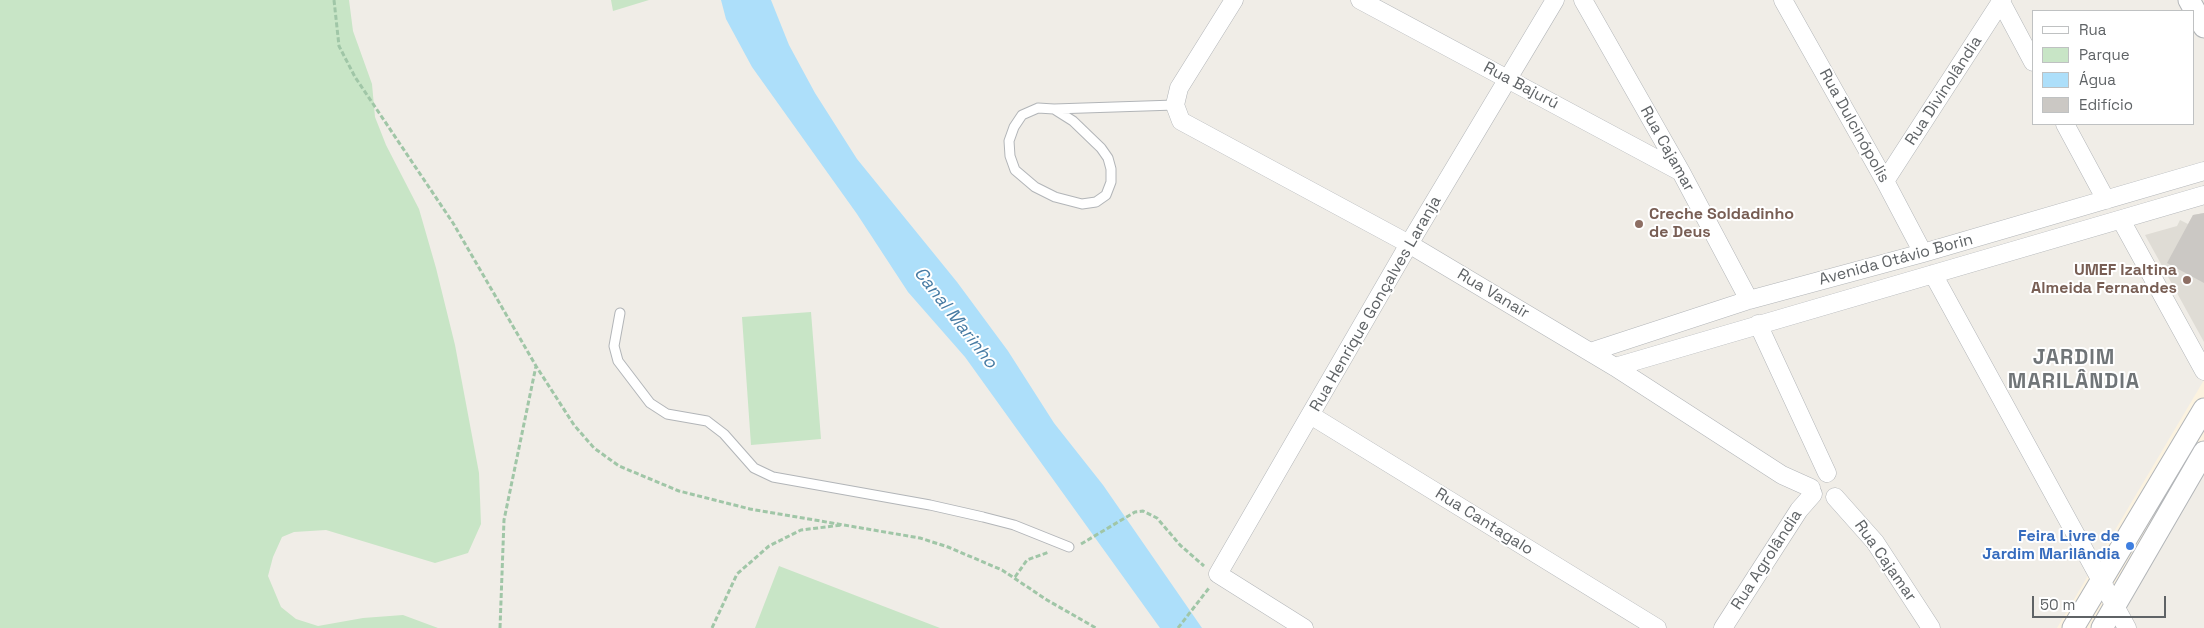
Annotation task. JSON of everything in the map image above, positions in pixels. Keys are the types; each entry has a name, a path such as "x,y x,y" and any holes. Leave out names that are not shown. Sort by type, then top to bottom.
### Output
{"street":[{"path":"1175,105 1179,88 1234,0"},
{"name":"Rua Bajurú","path":"1360,0 1681,172"},
{"name":"Rua Henrique Gonçalves Laranja","path":"1218,574 1312,416 1409,244 1556,0"},
{"name":"Rua Cajamar","path":"1582,0 1681,172 1749,300"},
{"name":"Rua Dulcinópolis","path":"1783,0 1885,181 1923,253"},
{"path":"2189,0 2204,27"},
{"path":"2001,1 2032,60"},
{"name":"Rua Divinolândia","path":"1885,181 2001,1"},
{"name":"Rua Vanair","path":"1175,105 1181,121 1409,244 1615,367 1782,474 1812,491"},
{"path":"2066,125 2106,200"},
{"name":"Avenida Otávio Borin","path":"1590,352 1749,300 1923,253 2204,171"},
{"name":"Avenida Otávio Borin","path":"1615,367 2204,195"},
{"path":"2121,220 2204,371"},
{"path":"1933,274 2127,628"},
{"path":"1758,324 1827,473 1837,480 1839,486 1834,497 1823,500 1812,491 1816,476 1827,473"},
{"path":"2073,628 2204,409"},
{"name":"Rua Cantagalo","path":"1312,416 1657,628"},
{"path":"2102,628 2204,452"},
{"name":"Rua Agrolândia","path":"1723,628 1812,491"},
{"name":"Rua Cajamar","path":"1834,497 1876,542 1930,628"},
{"path":"1218,574 1304,628"}],"lane":[{"path":"1054,109 1073,121 1101,148 1108,158 1111,169 1111,182 1106,195 1096,202 1082,204 1055,197 1035,187 1015,170 1010,156 1009,142 1014,127 1022,115 1038,108 1175,105"},
{"path":"620,313 614,346 618,361 650,403 667,414 707,421 724,434 754,468 773,478 930,505 983,517 1014,525 1069,547"}],"path":[{"path":"334,0 339,46 355,76 453,223 536,366 574,425 589,442 619,466 679,492 750,509 920,538 982,560 1002,570 1047,600 1096,628"},
{"path":"500,628 504,520 536,366"},
{"path":"1092,538 1135,512 1150,514 1200,564 1218,574 1195,608 1178,628"},
{"path":"712,628 737,574 769,546 801,530 848,525"}],"shaded area":[{"name":"UMEF Izaltina Almeida Fernandes","path":"2204,213 2204,342 2145,235 2177,226 2180,220 2188,224 2193,215"},
{"name":"Feira Livre de Jardim Marilândia","path":"2204,380 2204,465 2108,628 2057,628"}],"green space":[{"path":"0,0 349,0 353,31 372,84 375,117 386,145 419,209 436,268 455,345 479,473 481,524 468,553 435,563 326,530 294,532 282,537 273,557 268,576 281,607 296,619 318,626 363,618 403,615 438,628 0,628"},
{"path":"611,0 649,0 613,11"},
{"path":"811,312 821,439 751,445 742,317"},
{"path":"779,566 940,628 755,628"}],"water":[{"name":"Canal Marinho","path":"721,0 771,0 789,45 815,93 857,159 957,282 1008,351 1054,423 1103,485 1202,628 1160,628 965,357 908,292 857,214 752,67 726,19"}],"building":[{"path":"2204,213 2204,283 2167,263 2193,215"}],"place":[{"name":"Creche Soldadinho de Deus","path":"1639,224"},
{"name":"UMEF Izaltina Almeida Fernandes","path":"2187,280"},
{"name":"Feira Livre de Jardim Marilândia","path":"2130,546"}],"district":[{"name":"JARDIM MARILÂNDIA","path":"2074,370"}]}
